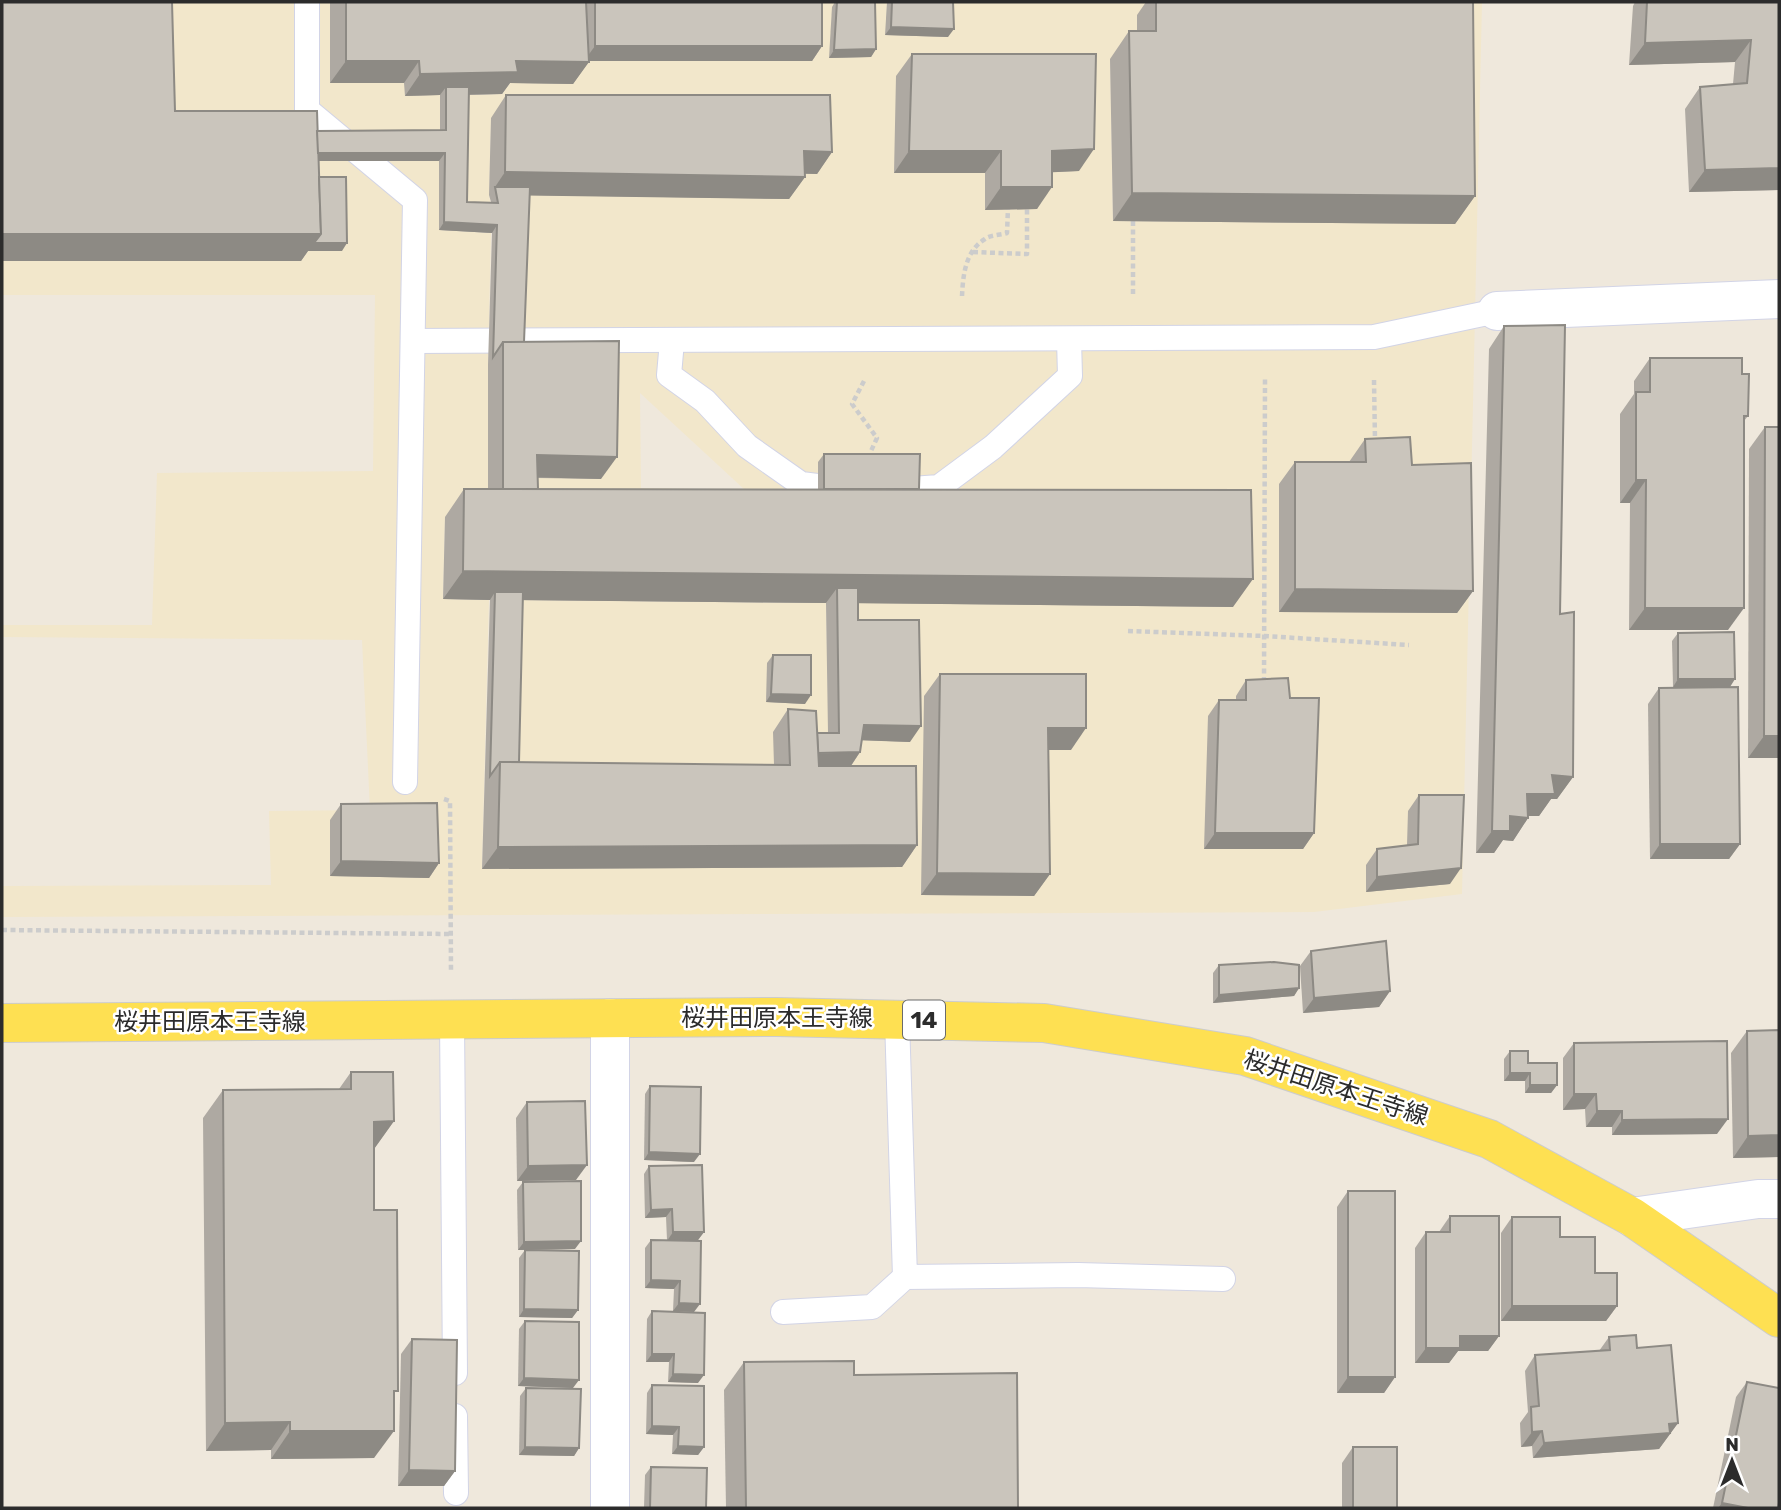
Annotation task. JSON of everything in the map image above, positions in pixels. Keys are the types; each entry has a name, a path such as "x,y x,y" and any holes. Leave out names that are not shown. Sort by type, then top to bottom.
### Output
{"main road":[{"name":"桜井田原本王寺線","path":"2,1024 610,1018 897,1019 1044,1023 1245,1056 1489,1139 1632,1217 1779,1318"}],"street":[{"path":"1497,311 1779,299"},
{"path":"610,1018 610,1508"},
{"path":"1632,1217 1758,1199 1779,1199"}],"lane":[{"path":"307,2 307,110 415,200 404,782"},
{"path":"413,341 1374,337 1497,311"},
{"path":"672,341 669,375 705,401 747,446 801,484 864,492 939,487 993,447 1070,376 1069,339"},
{"path":"897,1019 905,1277"},
{"path":"452,1020 456,1493"},
{"path":"783,1312 872,1307 905,1277 1078,1275 1223,1279"}],"path":[{"path":"960,339 964,271 972,252 985,238 1007,233 1008,208"},
{"path":"972,252 1027,254 1027,208"},
{"path":"1133,221 1133,338"},
{"path":"1264,694 1265,336"},
{"path":"1374,337 1375,447"},
{"path":"864,492 863,474 877,438 852,404 871,366 871,340"},
{"path":"1128,631 1409,645"},
{"path":"404,782 450,801 452,1020"},
{"path":"2,930 451,933"}],"shaded area":[{"path":"2,2 330,2 330,83 404,83 440,95 440,138 156,138"},
{"path":"569,2 887,2 886,35 947,2 1482,2 1462,894 1314,912 2,917 2,886 271,885 269,811 370,810 362,640 2,637 2,625 152,625 157,473 373,471 375,295 2,295 2,261 301,261 298,161 439,161 439,230 491,233 488,517 445,517 443,599 489,600 482,868 849,767 847,636 818,518 523,518 518,364 491,118 489,195 492,211 461,210 464,95 502,94","holes":["1137,15 1455,223 1113,221 1110,59 1137,59","985,173 1037,173 986,210","640,393 745,490 641,488"]},
{"path":"517,600 826,603 829,749 774,787 513,784"}],"building":[{"path":"2,2 172,2 175,111 317,111 321,234 2,234"},
{"path":"346,2 586,2 589,62 516,61 518,72 420,74 419,61 346,61"},
{"path":"595,2 822,2 822,46 595,46"},
{"path":"837,2 875,2 876,49 834,50"},
{"path":"892,2 953,2 954,29 891,27"},
{"path":"1156,2 1473,2 1475,196 1132,193 1129,31 1156,31"},
{"path":"1647,2 1779,2 1779,168 1705,170 1700,87 1747,83 1751,40 1645,43"},
{"path":"912,54 1096,54 1094,149 1052,151 1052,187 1001,187 1001,151 909,151"},
{"path":"446,87 469,87 467,202 498,203 495,187 530,187 524,342 503,342 493,357 497,225 444,222 445,153 318,153 317,131 446,130"},
{"path":"506,95 830,95 832,152 804,151 805,177 505,172"},
{"path":"319,177 346,177 347,243 314,243 321,234"},
{"path":"1565,325 1560,614 1574,612 1573,777 1552,775 1555,794 1527,794 1528,818 1510,816 1510,831 1492,831 1504,326"},
{"path":"619,341 617,457 537,455 538,489 503,489 503,342"},
{"path":"1650,358 1742,358 1742,374 1749,374 1748,416 1744,416 1744,608 1645,608 1646,480 1636,480 1636,392 1650,392"},
{"path":"1765,427 1779,427 1779,736 1764,736"},
{"path":"1410,437 1412,465 1471,463 1473,591 1295,589 1295,462 1366,462 1365,439"},
{"path":"824,454 920,454 919,489 824,489"},
{"path":"464,489 1251,490 1253,579 463,571"},
{"path":"837,588 858,588 858,620 919,620 921,726 864,725 860,752 818,753 817,733 839,733"},
{"path":"495,592 523,592 519,762 500,762 490,776"},
{"path":"1734,632 1735,679 1678,679 1678,633"},
{"path":"773,655 811,655 811,695 771,694"},
{"path":"940,674 1086,674 1086,728 1048,728 1050,874 937,873"},
{"path":"1288,678 1290,698 1319,698 1314,833 1215,833 1219,700 1246,700 1246,680"},
{"path":"1738,687 1740,844 1660,844 1659,688"},
{"path":"788,709 816,711 819,766 916,766 917,845 498,847 500,762 790,765"},
{"path":"1419,795 1464,795 1461,868 1377,877 1377,849 1418,844"},
{"path":"437,803 439,863 341,861 341,804"},
{"path":"1386,941 1390,991 1314,998 1311,951"},
{"path":"1274,962 1299,965 1299,988 1219,995 1219,965"},
{"path":"1779,1030 1779,1135 1748,1136 1747,1031"},
{"path":"1727,1041 1728,1119 1622,1120 1622,1111 1597,1111 1596,1094 1574,1094 1574,1043"},
{"path":"1510,1051 1528,1051 1528,1063 1557,1063 1557,1085 1530,1085 1530,1073 1510,1073"},
{"path":"351,1072 393,1072 394,1121 374,1122 374,1210 397,1210 398,1391 394,1391 394,1431 290,1431 290,1422 225,1423 223,1090 351,1089"},
{"path":"650,1086 701,1087 700,1154 649,1152"},
{"path":"585,1101 587,1165 528,1166 527,1102"},
{"path":"702,1165 704,1232 673,1232 672,1209 651,1210 649,1166"},
{"path":"581,1181 581,1241 524,1242 523,1182"},
{"path":"1348,1191 1395,1191 1395,1377 1348,1377"},
{"path":"1450,1216 1499,1216 1499,1336 1460,1336 1460,1348 1426,1348 1426,1232 1450,1232"},
{"path":"1512,1217 1560,1217 1560,1237 1595,1237 1595,1273 1617,1273 1617,1306 1512,1306"},
{"path":"651,1240 701,1241 700,1304 679,1303 680,1281 651,1280"},
{"path":"525,1250 579,1251 578,1310 524,1309"},
{"path":"652,1311 705,1313 704,1375 673,1374 674,1354 652,1354"},
{"path":"525,1321 579,1322 579,1380 524,1378"},
{"path":"1636,1335 1637,1348 1671,1345 1678,1423 1669,1424 1670,1433 1544,1443 1542,1431 1532,1432 1531,1407 1539,1406 1535,1355 1610,1350 1609,1337"},
{"path":"412,1339 457,1340 455,1471 409,1470"},
{"path":"854,1361 854,1375 1017,1373 1018,1508 746,1508 744,1362"},
{"path":"1747,1382 1779,1388 1778,1508 1748,1508 1722,1503"},
{"path":"652,1385 704,1386 704,1447 678,1446 679,1427 652,1426"},
{"path":"526,1388 581,1389 579,1448 525,1447"},
{"path":"1353,1447 1397,1447 1397,1508 1353,1508"},
{"path":"651,1467 707,1468 706,1508 650,1508"}]}
